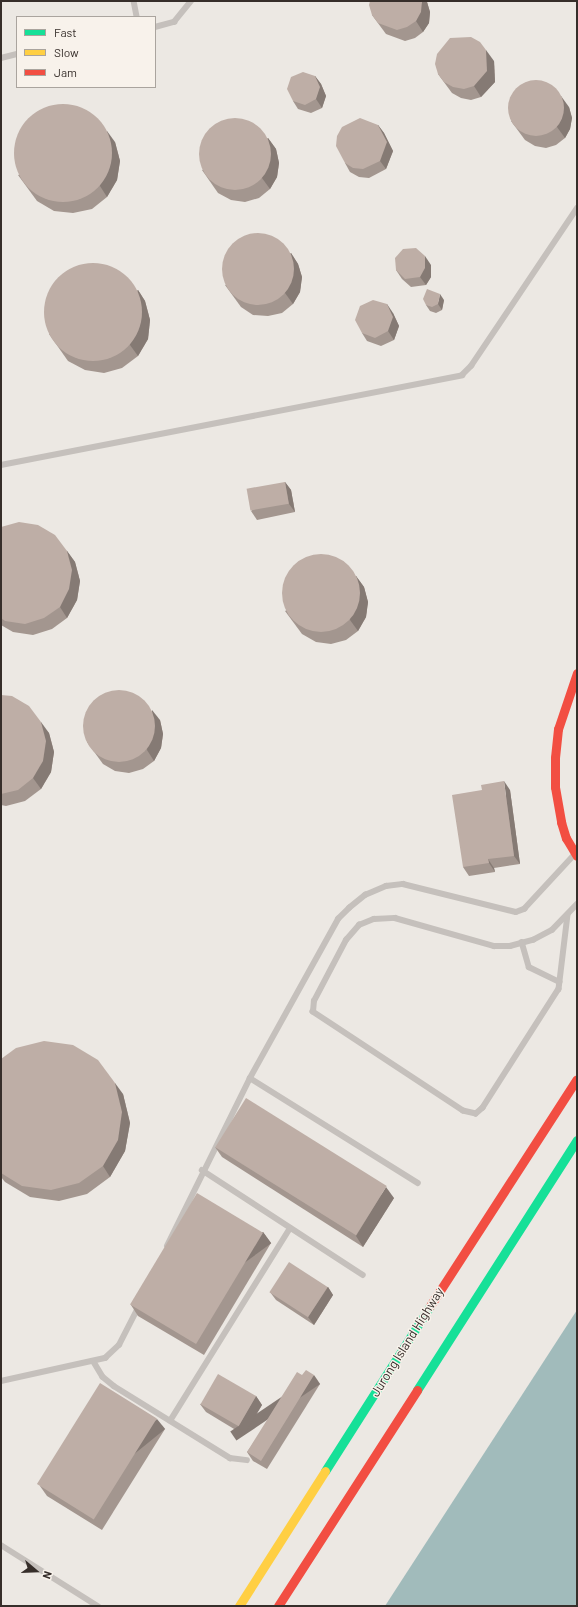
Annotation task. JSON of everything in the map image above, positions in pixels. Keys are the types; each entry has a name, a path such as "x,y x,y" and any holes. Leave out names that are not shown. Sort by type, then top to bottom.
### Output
{"main road":[{"path":"576,855 561,822 555,787 554,758 558,729 577,673"},
{"name":"Jurong Island Highway","path":"239,1606 546,1124 577,1078"},
{"path":"278,1606 577,1140"}],"lane":[{"path":"134,1 137,16"},
{"path":"156,27 174,22 191,1"},
{"path":"1,58 16,54"},
{"path":"1,464 462,375 471,366 577,208"},
{"path":"165,1249 202,1170 250,1078 338,919 365,895 386,886 403,884 516,912 524,909 576,855"},
{"path":"568,916 560,982 555,997 483,1108 472,1115 313,1012 314,1001 346,940 359,925 374,919 395,918 494,946 522,942 552,930 568,916 577,904"},
{"path":"522,942 529,967 560,982"},
{"path":"250,1078 418,1183"},
{"path":"202,1170 363,1275"},
{"path":"170,1421 290,1228"},
{"path":"1,1381 94,1362 112,1354 119,1345 142,1299"},
{"path":"94,1362 103,1377 114,1386 230,1458 247,1460"},
{"path":"1,1545 98,1606"}],"water":[{"path":"577,1310 577,1606 385,1606"}],"building":[{"path":"370,1 422,1 421,12 416,21 407,27 397,30 378,23 372,15 369,5"},
{"path":"471,37 480,42 486,50 487,71 474,86 464,89 453,87 444,82 438,74 435,64 437,54 450,38"},
{"path":"303,72 315,76 320,87 316,99 305,105 293,101 287,89 291,77"},
{"path":"536,80 547,82 556,88 562,97 564,108 562,119 556,128 547,134 536,136 525,134 516,128 510,119 508,108 510,97 516,88 525,82"},
{"path":"63,104 82,108 98,118 108,134 112,153 108,172 98,188 82,198 63,202 44,198 28,188 18,172 14,153 18,134 28,118 44,108"},
{"path":"228,118 242,118 249,120 261,128 269,140 271,154 269,168 261,180 249,188 242,190 228,190 221,188 209,180 201,168 199,161 199,147 201,140 209,128 221,120"},
{"path":"360,118 378,125 387,142 380,161 363,169 353,168 345,163 336,146 337,136 342,127"},
{"path":"251,233 265,233 284,243 294,262 294,276 284,295 265,305 251,305 232,295 222,276 222,262 232,243"},
{"path":"416,248 425,256 425,268 420,277 405,279 396,270 395,258 403,249"},
{"path":"93,263 112,267 128,277 138,293 142,312 138,331 128,347 112,357 93,361 74,357 58,347 48,331 44,312 48,293 58,277 74,267"},
{"path":"427,289 440,294 438,304 432,307 426,305 423,299"},
{"path":"373,300 387,304 393,317 388,331 375,338 362,333 355,320 360,306"},
{"path":"285,482 289,504 250,510 247,489"},
{"path":"19,522 38,525 55,535 67,551 72,570 69,589 60,607 44,618 25,624 5,621 1,618 1,527"},
{"path":"321,554 336,557 349,565 357,578 360,593 357,608 349,621 336,629 321,632 306,629 293,621 285,608 282,593 285,578 293,565 306,557"},
{"path":"119,690 133,693 145,700 152,712 155,726 152,740 145,752 133,759 119,762 105,759 93,752 86,740 83,726 86,712 93,700 105,693"},
{"path":"1,695 12,696 29,706 41,722 46,741 43,761 33,778 18,790 1,794"},
{"path":"504,781 514,856 488,859 489,863 463,867 452,795 482,790 481,785"},
{"path":"44,1041 73,1045 98,1060 115,1083 122,1112 118,1140 103,1166 79,1183 51,1190 22,1186 1,1173 1,1059 16,1048"},
{"path":"246,1098 387,1186 356,1235 215,1147"},
{"path":"197,1193 263,1233 196,1344 130,1304"},
{"path":"289,1262 328,1287 308,1317 269,1292"},
{"path":"306,1370 314,1375 261,1461 247,1452 297,1372 302,1375"},
{"path":"218,1374 256,1396 239,1426 200,1404"},
{"path":"100,1383 157,1419 94,1519 37,1484"}],"traffic: fast":[{"path":"417,1390 577,1140"},
{"path":"325,1471 430,1306"}],"traffic: slow":[{"path":"239,1606 325,1471"}],"traffic: jam":[{"path":"577,673 558,729 555,758 555,787 561,822 566,838 577,856"},
{"path":"430,1306 577,1079"},
{"path":"278,1606 417,1390"}]}
